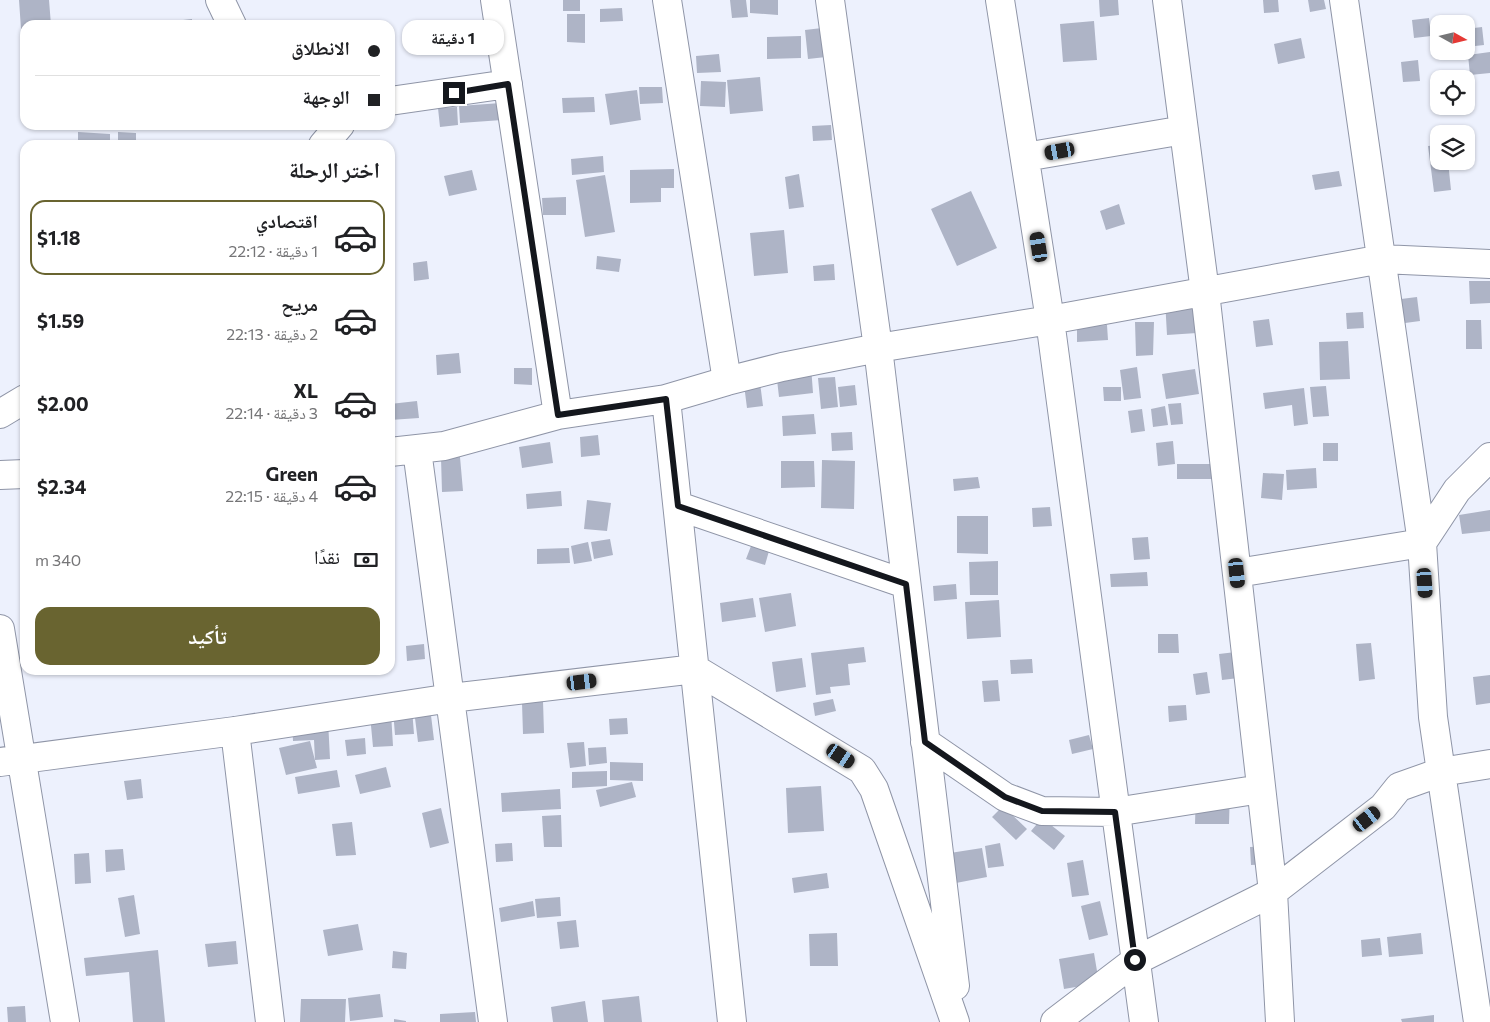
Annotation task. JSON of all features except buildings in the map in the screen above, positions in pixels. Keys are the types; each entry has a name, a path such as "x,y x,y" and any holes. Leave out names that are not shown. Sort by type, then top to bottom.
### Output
{"street":[{"path":"220,0 230,20"},
{"path":"495,0 558,415"},
{"path":"667,0 727,381"},
{"path":"830,0 878,348 957,1022"},
{"path":"1000,0 1050,320 1144,1022"},
{"path":"1167,0 1205,292 1273,892 1280,1022"},
{"path":"1344,0 1422,543 1433,717 1478,1022"},
{"path":"395,100 508,84"},
{"path":"327,140 336,130"},
{"path":"1025,157 1184,130"},
{"path":"395,452 444,446 558,415 666,399 727,381 878,348 1050,320 1382,259 1490,264"},
{"path":"666,399 732,1022"},
{"path":"0,414 20,402"},
{"path":"417,450 493,1022"},
{"path":"1237,573 1422,543 1457,490 1490,457"},
{"path":"0,476 20,474"},
{"path":"678,506 906,584"},
{"path":"0,629 11,761 65,1022"},
{"path":"11,761 235,731 451,698 695,669 862,770 874,789 957,1022"},
{"path":"235,731 270,1022"},
{"path":"925,742 1005,797 1042,811 1115,812 1261,789"},
{"path":"1055,1022 1135,960 1273,892 1382,807 1399,787 1441,772 1490,764"}],"route":[{"path":"454,93 508,84 558,415 666,399 678,506 906,584 925,742 1005,797 1042,811 1115,812 1135,960"}]}
